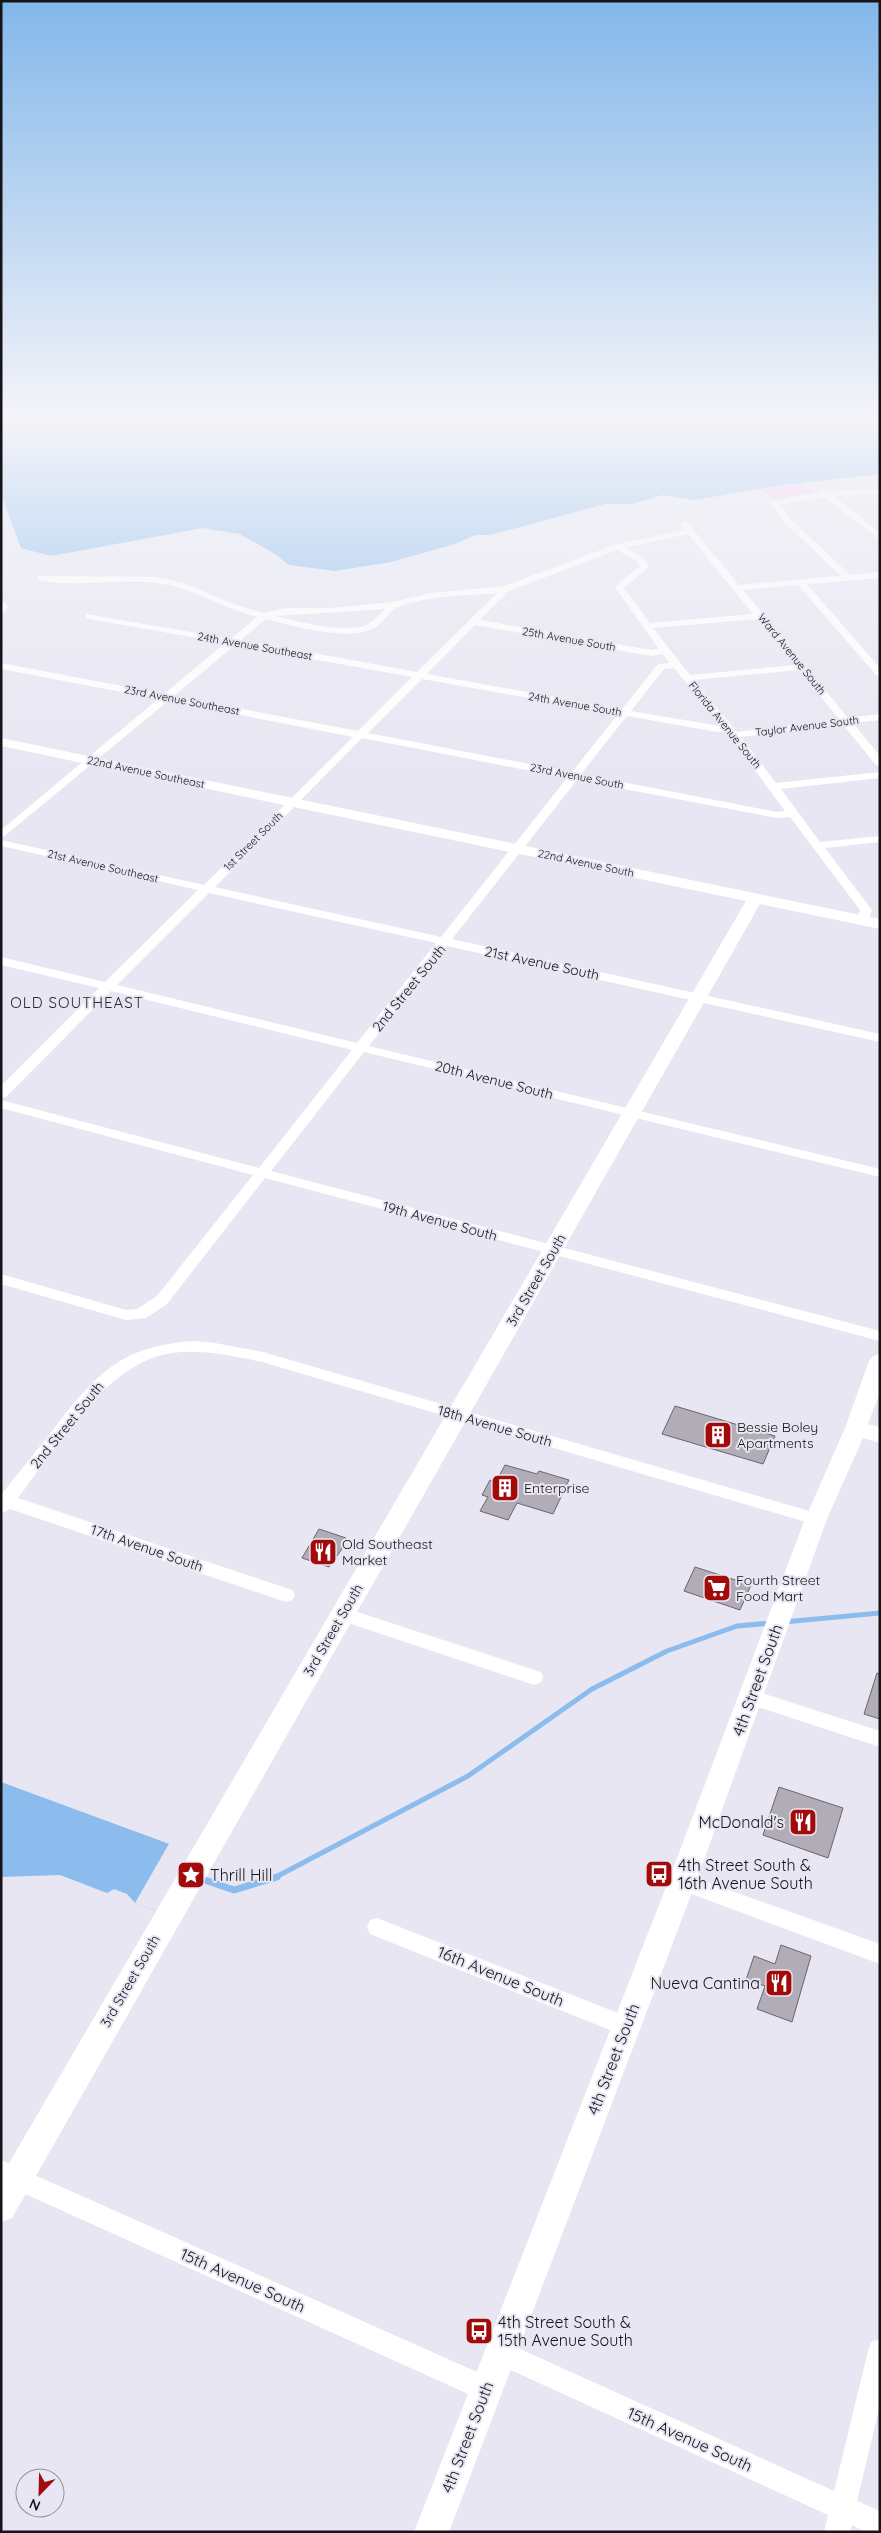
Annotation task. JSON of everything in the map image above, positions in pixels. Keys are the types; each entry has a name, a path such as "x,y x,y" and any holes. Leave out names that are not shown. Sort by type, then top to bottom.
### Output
{"street":[{"name":"Ward Avenue South","path":"617,546 655,536"},
{"name":"Ward Avenue South","path":"694,536 739,588 800,667 880,763"},
{"path":"805,536 848,578"},
{"path":"1,836 264,616 286,611 332,611 393,605 432,596 506,589 617,546"},
{"name":"Florida Avenue South","path":"617,546 640,558 645,568 619,587 665,651 732,732 792,813 819,845 866,910 863,920"},
{"path":"739,588 880,575"},
{"path":"41,578 71,581 133,577 174,583 230,606 264,616 341,630 359,631 368,628 393,605"},
{"path":"800,582 880,674"},
{"name":"1st Street South","path":"1,1094 506,589"},
{"path":"1,602 4,606 1,612"},
{"name":"24th Avenue Southeast","path":"89,616 421,676"},
{"path":"647,626 761,616"},
{"name":"25th Avenue South","path":"473,622 651,653 665,651"},
{"name":"2nd Street South","path":"1,1279 126,1315 141,1314 162,1300 627,713 661,666 676,665"},
{"name":"23rd Avenue Southeast","path":"1,666 362,734"},
{"path":"687,678 800,667"},
{"name":"24th Avenue South","path":"421,676 732,732"},
{"name":"Taylor Avenue South","path":"732,732 847,722 880,717"},
{"name":"23rd Avenue South","path":"362,734 777,815 792,813"},
{"name":"22nd Avenue Southeast","path":"1,742 292,802"},
{"path":"773,787 880,775"},
{"name":"22nd Avenue South","path":"292,802 880,924"},
{"path":"819,845 880,839"},
{"name":"21st Avenue Southeast","path":"1,843 205,888"},
{"name":"21st Avenue South","path":"205,888 880,1038"},
{"name":"3rd Street South","path":"1,2207 9,2175 212,1839 554,1251 630,1114 755,898"},
{"name":"20th Avenue South","path":"1,961 880,1173"},
{"name":"19th Avenue South","path":"1,1104 880,1336"},
{"name":"18th Avenue South","path":"172,1346 200,1345 263,1357 816,1519"},
{"name":"2nd Street South","path":"4,1504 92,1391 109,1374 135,1358 172,1346"},
{"name":"4th Street South","path":"431,2532 682,1882 816,1519 856,1428 880,1361"},
{"path":"856,1428 880,1434"},
{"name":"17th Avenue South","path":"4,1504 286,1595"},
{"path":"342,1614 534,1677"},
{"path":"750,1697 880,1740"},
{"path":"682,1882 880,1954"},
{"name":"16th Avenue South","path":"377,1927 625,2026"},
{"name":"15th Avenue South","path":"9,2175 486,2389"},
{"path":"839,2520 880,2351"},
{"name":"15th Avenue South","path":"500,2352 839,2520 880,2525"}],"water":[{"path":"17,536 158,536 51,556 21,548"},
{"path":"244,536 472,536 455,544 391,562 335,571 289,565 275,554"},
{"path":"1,1782 202,1856 167,1915 135,1903 127,1894 114,1889 107,1893 60,1875 1,1877"}],"pier":[{"path":"170,1842 203,1854 170,1916 135,1903"}],"building":[{"name":"Bessie Boley Apartments","path":"675,1406 775,1436 763,1464 662,1434"},
{"path":"505,1465 537,1474 539,1471 569,1480 553,1514 517,1503 508,1520 480,1511 488,1497 482,1495 490,1480 496,1482"},
{"name":"Old Southeast Market","path":"319,1529 346,1538 342,1546 344,1546 329,1567 302,1558"},
{"name":"Fourth Street Food Mart","path":"695,1567 751,1585 740,1610 684,1591"},
{"path":"877,1673 880,1674 880,1719 864,1714"},
{"name":"McDonald's","path":"779,1787 843,1808 828,1858 763,1835"},
{"name":"Nueva Cantina","path":"781,1945 811,1956 792,2022 757,2009 765,1986 746,1980 754,1956 775,1964"}],"waterway":[{"path":"784,1622 880,1613"},
{"path":"274,1878 468,1776 592,1689 667,1651 737,1626 771,1623"},
{"path":"199,1878 234,1890 274,1878"}],"place":[{"name":"Bessie Boley Apartments","path":"718,1435"},
{"name":"Enterprise","path":"505,1488"},
{"name":"Old Southeast Market","path":"323,1552"},
{"name":"Fourth Street Food Mart","path":"717,1588"},
{"name":"McDonald's","path":"803,1822"},
{"name":"4th Street South & 16th Avenue South","path":"659,1874"},
{"name":"Thrill Hill","path":"191,1875"},
{"name":"Nueva Cantina","path":"779,1983"},
{"name":"4th Street South & 15th Avenue South","path":"479,2331"}],"district":[{"name":"OLD SOUTHEAST","path":"77,1002"}]}
